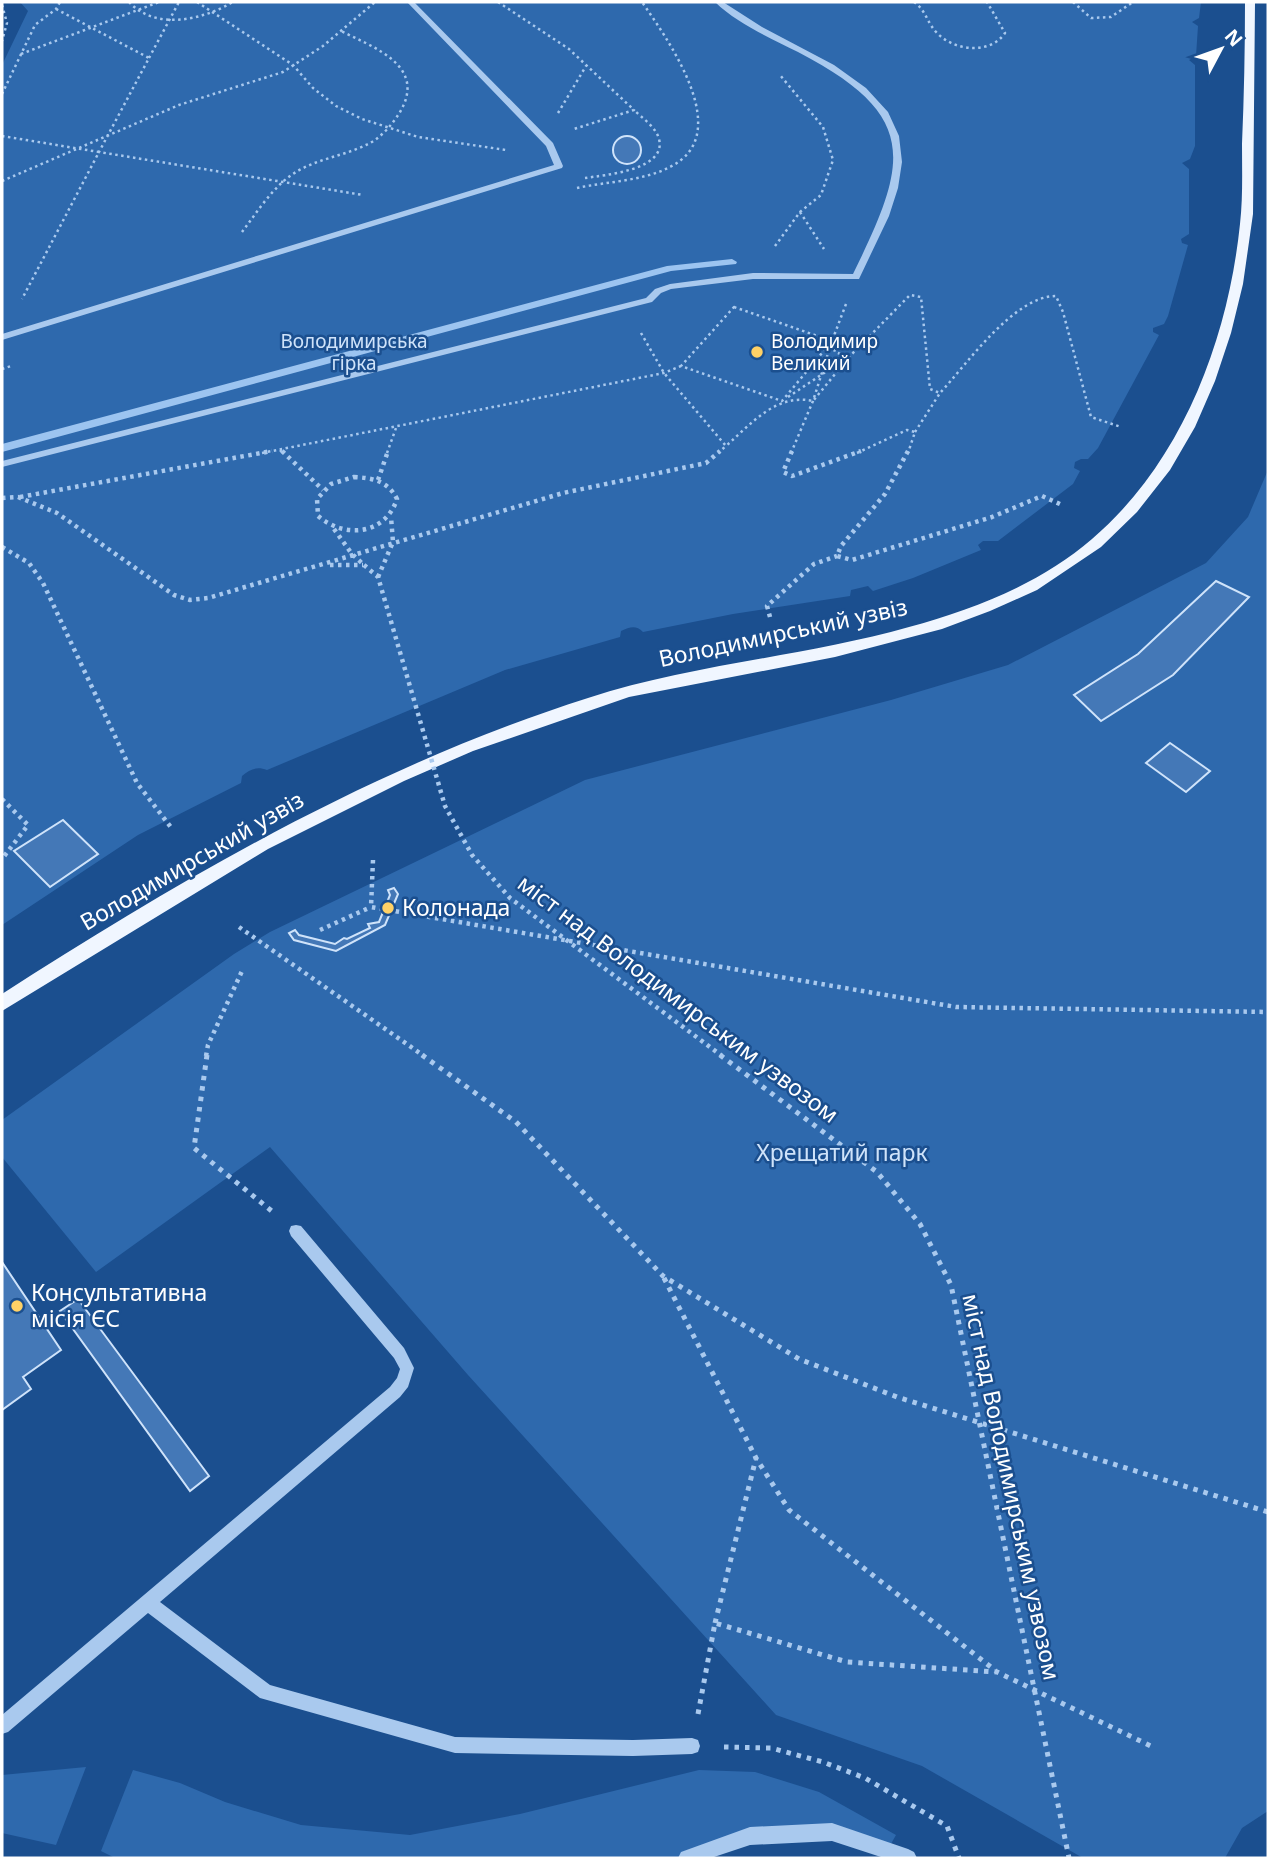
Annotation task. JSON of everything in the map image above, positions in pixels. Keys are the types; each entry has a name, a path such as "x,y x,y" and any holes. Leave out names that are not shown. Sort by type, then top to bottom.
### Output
{"main road":[{"name":"Володимирський узвіз","path":"4,998 221,867 415,769 537,721 640,689 861,646 943,623 1008,598 1057,572 1097,542 1128,516 1166,467 1198,410 1218,352 1245,231 1250,2"}],"street":[{"path":"4,337 559,166 544,138 410,2"},
{"path":"2,464 649,300 658,291 670,286 753,276 856,277 885,218 898,165 900,154 890,122 877,100 858,84 740,20 719,2"},
{"path":"2,1726 396,1392 403,1382 407,1368 399,1353 296,1231"},
{"path":"148,1603 266,1692 455,1745 633,1748 692,1746"},
{"path":"687,1858 750,1836 832,1832 908,1858"}],"path":[{"path":"2,94 34,25 56,9 60,2"},
{"path":"129,2 145,15 170,20 200,17 214,13 233,2"},
{"path":"21,54 159,2"},
{"path":"4,337 179,2"},
{"path":"197,2 293,65 302,78 327,101 363,120 387,129 445,143 512,150"},
{"path":"2,181 179,105 264,79 293,65 341,31 375,2"},
{"path":"498,2 550,34 634,110 660,141 658,154 649,163 575,180"},
{"path":"569,190 657,171 680,161 693,147 698,133 697,109 686,73 676,50 642,2"},
{"path":"914,2 920,5 930,26 951,45 988,48 1000,42 1005,33 987,2"},
{"path":"1073,2 1091,18 1111,17 1133,2"},
{"path":"2,5 8,15 7,29 2,41"},
{"path":"56,9 149,58"},
{"path":"234,241 282,182 310,165 370,144 387,129 409,98 411,87 407,76 387,55 341,31"},
{"path":"544,138 586,66"},
{"path":"2,498 280,450 664,373 681,366 734,307 800,212 821,195 833,160 822,127 774,67"},
{"path":"544,138 634,110"},
{"path":"2,135 364,195"},
{"path":"856,277 813,401 783,472 792,476 853,455 907,430 915,432"},
{"path":"813,401 849,357 910,295 921,297 930,389 940,393"},
{"path":"837,556 841,546 889,490 908,458 915,432 940,393 994,336 1028,305 1046,295 1056,296 1063,312 1091,417 1121,427"},
{"path":"649,300 640,312 638,326 664,373 726,446"},
{"path":"734,307 832,341"},
{"path":"832,341 835,352 849,357"},
{"path":"782,401 832,341"},
{"path":"18,497 57,513 174,595 190,600 208,598 563,494 706,463 782,401 849,357"},
{"path":"681,366 782,401 800,395 813,401"},
{"path":"377,480 396,427"},
{"path":"280,450 323,490"},
{"path":"354,477 377,480 387,485 397,499 391,516 393,542 378,577 352,554 334,529 318,516 317,499 323,490 331,484 354,477"},
{"path":"770,617 767,606 814,564 837,556 852,560 992,517 1042,496 1062,505"},
{"path":"334,529 359,531 383,523 391,516"},
{"path":"2,547 29,562 43,583 136,783 173,830"},
{"path":"325,565 364,565"},
{"name":"міст над Володимирським узвозом","path":"378,577 445,806 472,855 510,898 877,1172 920,1224 951,1285 1069,1858"},
{"path":"2,799 28,824 2,859"},
{"path":"371,907 373,860"},
{"path":"320,930 371,907 956,1007 1268,1012"},
{"path":"239,927 516,1122 663,1276 799,1359 909,1401 1268,1512"},
{"path":"242,971 208,1045 194,1148 296,1231"},
{"path":"663,1276 756,1458 789,1510 997,1672 1155,1748"},
{"path":"756,1458 715,1623 692,1746 771,1748 823,1762 865,1778 947,1826 959,1858"},
{"path":"715,1623 847,1662 997,1672"}],"green space":[{"name":"Володимирська гірка","path":"20,2 1201,2 1199,18 1192,22 1198,26 1196,56 1189,60 1195,65 1195,146 1190,159 1182,163 1189,169 1189,234 1181,239 1182,243 1188,245 1168,316 1164,324 1153,328 1153,332 1159,335 1098,448 1088,459 1075,462 1074,468 1080,471 1073,484 998,541 983,541 978,545 981,550 873,591 868,586 851,590 850,596 733,614 643,632 638,628 630,628 621,631 620,637 505,670 267,770 251,770 242,776 241,783 138,835 2,925 2,65 28,11"},
{"name":"Хрещатий парк","path":"1268,470 1268,1811 1242,1828 1225,1858 1083,1858 922,1766 776,1715 468,1375 270,1147 96,1272 2,1157 2,1120 234,954 270,932 585,780 891,700 1008,665 1206,563 1248,517"},
{"path":"86,1767 56,1845 2,1833 2,1775"},
{"path":"133,1770 180,1783 225,1802 301,1825 410,1835 520,1814 699,1770 755,1772 819,1792 896,1835 887,1851 831,1832 750,1836 687,1858 115,1858 101,1851"}],"building":[{"path":"627,136 637,140 641,150 637,160 627,164 617,160 613,150 617,140"},
{"path":"1216,581 1249,597 1173,675 1101,721 1074,695 1138,654"},
{"path":"1170,743 1210,771 1186,792 1146,763"},
{"path":"63,820 98,854 50,887 14,851"},
{"name":"Колонада","path":"394,888 398,894 385,925 336,951 294,940 289,933 295,930 299,935 335,944 347,939 370,928 368,924 379,922 390,895 388,890"},
{"name":"Консультативна місія ЄС","path":"2,1262 61,1350 23,1377 31,1389 2,1410"},
{"path":"78,1299 209,1476 190,1491 60,1311"}],"waterway":[{"path":"2,448 671,268 732,262"}],"place":[{"name":"Володимир Великий","path":"757,352"},
{"name":"Колонада","path":"388,908"},
{"name":"Консультативна місія ЄС","path":"17,1306"}]}
